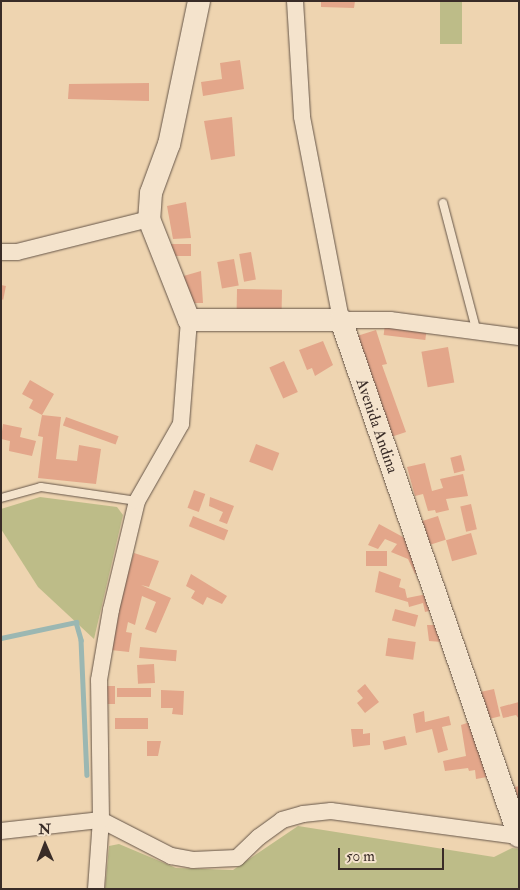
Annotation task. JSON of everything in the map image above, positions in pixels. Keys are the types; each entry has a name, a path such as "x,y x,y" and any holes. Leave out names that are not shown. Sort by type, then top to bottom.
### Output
{"street":[{"path":"96,889 101,820 99,680 111,610 137,501 181,424 189,320 149,219 151,192 169,144 199,1"},
{"name":"Avenida Andina","path":"295,1 302,117 341,320 518,836"},
{"path":"1,252 17,252 149,219"},
{"path":"189,320 390,320 476,329 519,337"},
{"path":"1,831 101,820 171,856 193,860 238,858 259,836 282,820 303,814 330,811 518,836"}],"lane":[{"path":"443,203 476,329"},
{"path":"1,498 40,487 137,501"}],"shaded area":[{"path":"440,1 462,1 462,44 440,44"},
{"path":"40,497 117,507 123,515 94,639 38,587 1,529 1,509"},
{"path":"298,826 494,857 512,848 519,849 519,889 105,889 109,846 119,844 176,868 233,870"}],"building":[{"path":"321,1 355,1 354,8 321,7"},
{"path":"240,60 244,89 203,96 201,82 222,79 220,63"},
{"path":"149,83 149,101 68,99 69,84"},
{"path":"232,117 235,156 211,160 204,121"},
{"path":"186,202 191,238 173,239 167,206"},
{"path":"169,244 191,244 191,256 169,256"},
{"path":"251,252 256,280 244,282 239,254"},
{"path":"234,259 239,286 222,289 217,262"},
{"path":"201,271 203,303 190,303 180,277"},
{"path":"1,285 6,286 3,300 1,299"},
{"path":"237,289 282,290 282,310 237,309"},
{"path":"385,324 427,329 425,340 384,335"},
{"path":"376,330 387,364 382,365 406,432 391,437 357,336"},
{"path":"323,341 333,365 315,376 312,368 307,370 299,350"},
{"path":"448,347 454,382 428,387 421,352"},
{"path":"284,361 298,392 283,399 269,368"},
{"path":"30,380 54,394 42,415 29,408 33,400 22,394"},
{"path":"42,415 61,417 56,459 77,461 79,445 101,449 96,484 38,478 43,437 38,436"},
{"path":"66,417 119,436 116,445 63,425"},
{"path":"3,424 22,428 20,437 36,441 32,456 9,451 10,441 1,439"},
{"path":"256,444 279,453 273,471 249,462"},
{"path":"461,455 465,471 454,473 450,458"},
{"path":"425,463 432,491 443,488 440,479 463,474 468,496 446,499 449,510 436,513 435,510 428,511 423,494 415,496 407,467"},
{"path":"194,490 205,494 199,512 188,508"},
{"path":"210,497 234,506 227,524 219,521 223,512 209,506"},
{"path":"471,504 477,529 466,532 460,506"},
{"path":"193,516 228,530 224,540 189,526"},
{"path":"438,516 446,540 429,545 421,522"},
{"path":"379,524 414,543 425,569 415,574 408,559 391,552 397,544 385,539 378,549 368,545"},
{"path":"471,533 477,554 452,561 446,540"},
{"path":"366,551 387,551 387,566 366,566"},
{"path":"134,553 159,561 149,587 141,585 171,598 156,633 145,629 156,602 142,596 135,625 128,622 126,632 132,633 129,652 111,650 122,590"},
{"path":"379,571 401,579 399,587 405,589 407,598 432,593 437,609 425,612 423,603 409,607 408,602 375,592"},
{"path":"191,574 227,596 222,604 207,597 203,605 191,598 195,591 186,586"},
{"path":"395,609 418,615 415,627 392,621"},
{"path":"427,625 438,625 442,642 429,641"},
{"path":"388,638 416,642 413,660 385,656"},
{"path":"140,647 177,650 176,661 139,658"},
{"path":"154,664 155,683 138,684 137,665"},
{"path":"365,684 379,702 365,713 357,703 363,698 357,691"},
{"path":"104,686 115,686 115,704 104,704"},
{"path":"117,688 151,688 151,697 117,697"},
{"path":"494,689 500,716 486,720 479,692"},
{"path":"161,690 184,691 183,715 172,714 173,708 161,708"},
{"path":"519,702 519,719 516,715 503,718 500,707"},
{"path":"424,711 425,722 449,716 451,725 442,727 448,750 438,753 432,729 416,733 413,714"},
{"path":"115,718 148,718 148,729 115,729"},
{"path":"473,721 487,777 476,779 475,770 469,771 468,768 445,771 443,761 466,756 461,725"},
{"path":"351,729 363,729 363,734 370,733 370,745 353,747"},
{"path":"405,736 407,745 385,750 383,741"},
{"path":"147,741 161,741 158,756 147,756"},
{"path":"519,786 519,799 518,799 515,787"}],"waterway":[{"path":"1,638 76,622 81,640 87,775"}]}
